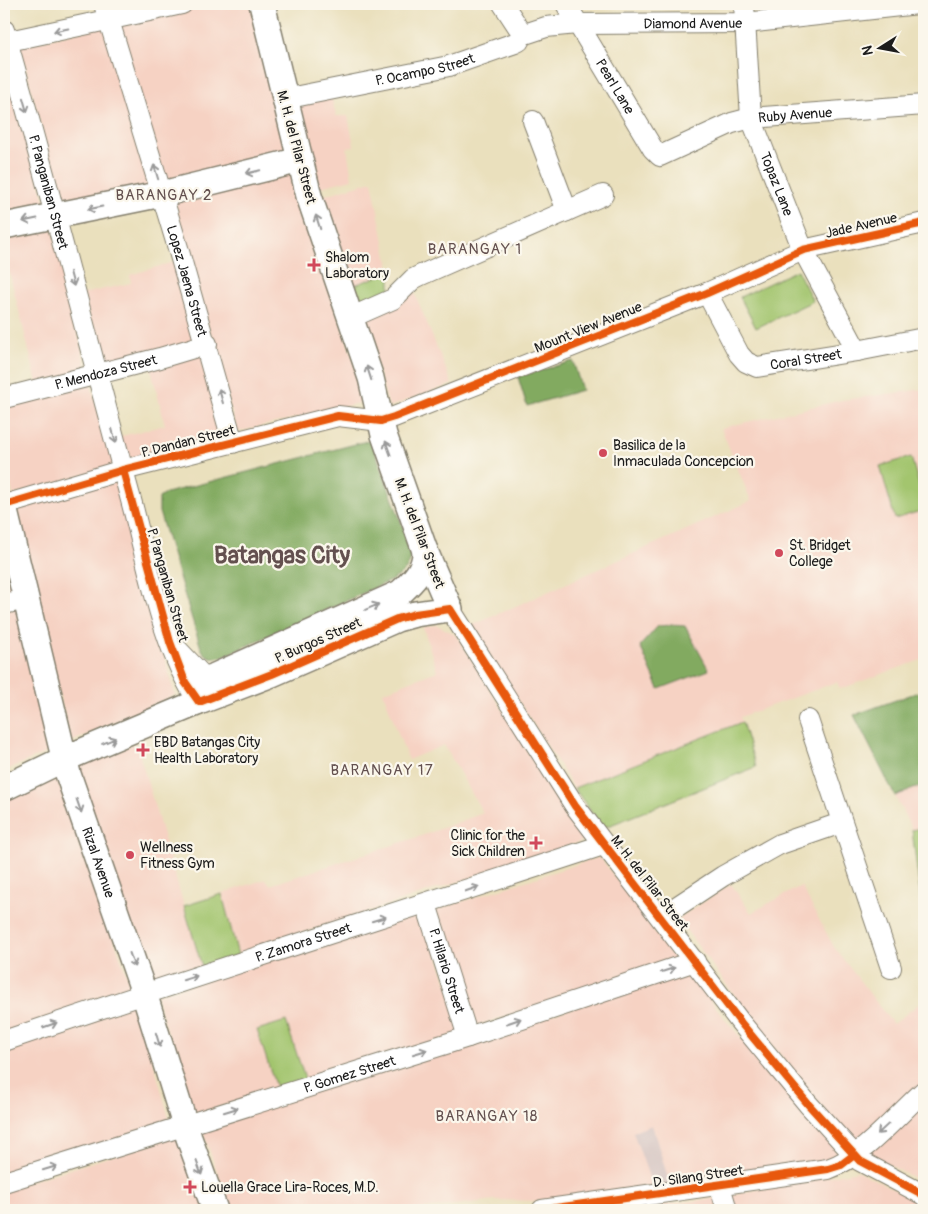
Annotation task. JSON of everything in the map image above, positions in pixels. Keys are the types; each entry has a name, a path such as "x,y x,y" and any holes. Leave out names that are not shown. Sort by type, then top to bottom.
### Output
{"main road":[{"name":"M. H. del Pilar Street","path":"262,4 309,196 371,378 380,420 425,551 450,609"},
{"path":"4,226 162,194 300,160"},
{"name":"Rizal Avenue","path":"4,506 15,601 64,760 144,993 184,1125 215,1210"},
{"name":"P. Burgos Street","path":"215,676 389,600 405,589 422,568 426,560 425,551"},
{"path":"405,589 415,614"},
{"name":"P. Burgos Street","path":"4,788 64,760 199,702 272,674 397,619 415,614 450,609"},
{"path":"199,702 215,676"}],"street":[{"path":"5,38 106,12 182,4"},
{"name":"P. Ocampo Street","path":"284,99 449,66 520,41 522,33 503,4"},
{"name":"Pearl Lane","path":"566,4 655,153 660,156 673,151"},
{"name":"Diamond Avenue","path":"528,33 546,27 577,24 918,4"},
{"name":"Lopez Jaena Street","path":"106,12 162,194 233,443"},
{"name":"Topaz Lane","path":"745,13 751,118 804,250 857,351"},
{"name":"P. Panganiban Street","path":"5,38 56,215 96,375 170,642 185,682 199,702"},
{"name":"Ruby Avenue","path":"673,151 732,123 751,118 924,105"},
{"path":"532,121 567,211"},
{"path":"350,318 393,299 414,279 422,275 603,195"},
{"name":"Jade Avenue","path":"804,250 924,223"},
{"name":"Mount View Avenue","path":"380,420 483,383 707,292 804,250"},
{"name":"Coral Street","path":"707,292 739,354 746,362 757,367 924,338"},
{"name":"P. Mendoza Street","path":"4,398 96,375 206,344"},
{"name":"P. Dandan Street","path":"4,506 123,470 338,416 380,420"},
{"name":"M. H. del Pilar Street","path":"450,609 556,779 603,844 662,917 756,1042 860,1161 924,1195"},
{"name":"P. Panganiban Street","path":"170,642 202,675 215,676"},
{"path":"808,720 891,968"},
{"path":"662,917 723,876 780,844 841,823"},
{"name":"P. Zamora Street","path":"4,1041 144,993 426,904 603,844"},
{"name":"P. Hilario Street","path":"426,904 468,1037"},
{"name":"P. Gomez Street","path":"4,1182 468,1037 695,961"},
{"name":"D. Silang Street","path":"542,1210 720,1186 828,1169 841,1165 924,1091"},
{"path":"720,1186 728,1210"}],"shaded area":[{"path":"209,4 253,4 289,155 165,185 116,23"},
{"path":"105,25 154,186 61,205 20,46"},
{"path":"4,51 47,209 4,218"},
{"path":"331,95 336,116 348,116 354,146 347,148 352,179 317,188 299,103"},
{"path":"291,170 366,398 359,403 237,432 174,200"},
{"path":"372,181 390,272 352,286 322,196"},
{"path":"51,221 87,371 37,383 4,251 4,231"},
{"path":"177,261 199,342 103,368 83,294 131,283 130,275"},
{"path":"413,289 452,384 389,407 362,318"},
{"path":"201,352 225,436 123,460 118,437 165,425 150,365"},
{"path":"90,382 114,466 13,495 4,456 4,403"},
{"name":"St. Bridget College","path":"924,389 924,659 840,689 837,682 740,717 742,722 574,788 471,626 751,501 721,428 842,400"},
{"path":"115,480 175,695 71,742 14,509"},
{"path":"4,551 13,592 4,595"},
{"path":"17,607 50,751 4,771 4,610"},
{"path":"437,625 453,633 459,639 550,788 586,840 150,983 77,764 136,743 184,906 266,879 270,885 424,835 483,813 444,745 408,760 383,692 437,671 423,627"},
{"path":"56,776 132,990 4,1034 4,799"},
{"path":"924,785 924,827 912,830 895,796"},
{"path":"600,857 676,961 469,1028 433,911"},
{"path":"731,884 751,913 801,886 834,947 893,1024 924,1000 924,1085 855,1147 757,1026 678,919"},
{"path":"423,912 464,1033 193,1115 156,995 298,951 299,954 302,954"},
{"path":"688,971 725,1019 840,1155 833,1163 539,1201 495,1200 415,1210 231,1210 201,1127"},
{"path":"137,1002 170,1122 4,1175 4,1048"},
{"path":"924,1097 924,1183 864,1152"},
{"path":"652,1125 670,1185 653,1188 633,1132"},
{"path":"178,1136 206,1210 4,1210 4,1189"},
{"path":"858,1171 924,1205 924,1210 732,1210 728,1195"},
{"path":"717,1198 720,1210 625,1210"}],"green space":[{"path":"797,270 813,301 756,328 740,297"},
{"path":"390,272 390,291 360,304 352,286"},
{"path":"573,361 582,390 527,406 518,377"},
{"path":"371,440 411,549 407,568 392,580 222,657 215,658 207,655 201,648 159,512 159,498 166,493"},
{"path":"911,457 924,502 924,510 895,519 880,466"},
{"path":"658,626 685,626 709,670 659,689 640,646"},
{"path":"924,690 924,785 895,796 854,715"},
{"path":"742,722 756,767 603,828 574,788"},
{"path":"924,827 924,927 912,830"},
{"path":"222,894 238,955 202,967 184,906"},
{"path":"286,1021 305,1079 276,1088 257,1030"}],"cycle path":[{"path":"4,505 123,470 338,416 381,421 707,293 803,250 924,223"},
{"path":"123,470 170,642 185,682 199,702 272,674 397,619 415,614 450,609 575,806 741,1023 808,1104 860,1161 924,1195"},
{"path":"542,1210 828,1169 841,1165 854,1155"}],"place":[{"name":"Shalom Laboratory","path":"314,265"},
{"name":"Basilica de la Inmaculada Concepcion","path":"603,453"},
{"name":"St. Bridget College","path":"779,553"},
{"name":"EBD Batangas City Health Laboratory","path":"143,750"},
{"name":"Clinic for the Sick Children","path":"536,843"},
{"name":"Wellness Fitness Gym","path":"130,855"},
{"name":"Louella Grace Lira-Roces, M.D.","path":"190,1187"}],"district":[{"name":"BARANGAY 2","path":"164,195"},
{"name":"BARANGAY 1","path":"475,249"},
{"name":"Batangas City","path":"282,555"},
{"name":"BARANGAY 17","path":"382,770"},
{"name":"BARANGAY 18","path":"487,1116"}]}
